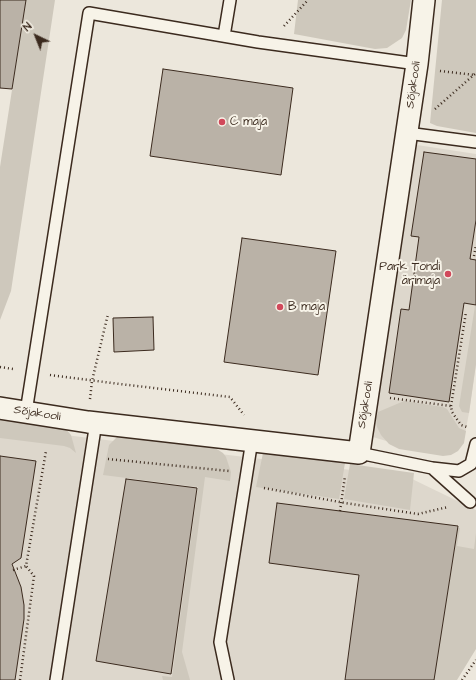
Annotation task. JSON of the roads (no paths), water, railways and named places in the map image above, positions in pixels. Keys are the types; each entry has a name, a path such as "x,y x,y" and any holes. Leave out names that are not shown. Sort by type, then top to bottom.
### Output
{"street":[{"name":"Sõjakooli","path":"0,408 92,422 353,452 407,132 417,64 424,0"}],"lane":[{"path":"224,36 230,0"},
{"path":"26,412 89,13 267,44 417,64"},
{"path":"407,132 476,142"},
{"path":"56,680 92,422"},
{"path":"228,680 220,642 252,440"},
{"path":"353,452 432,468 459,471 471,464 476,444"},
{"path":"432,468 470,502"}],"place":[{"name":"C maja","path":"222,122"},
{"name":"Park Tondi ärimaja","path":"448,274"},
{"name":"B maja","path":"280,307"}]}
